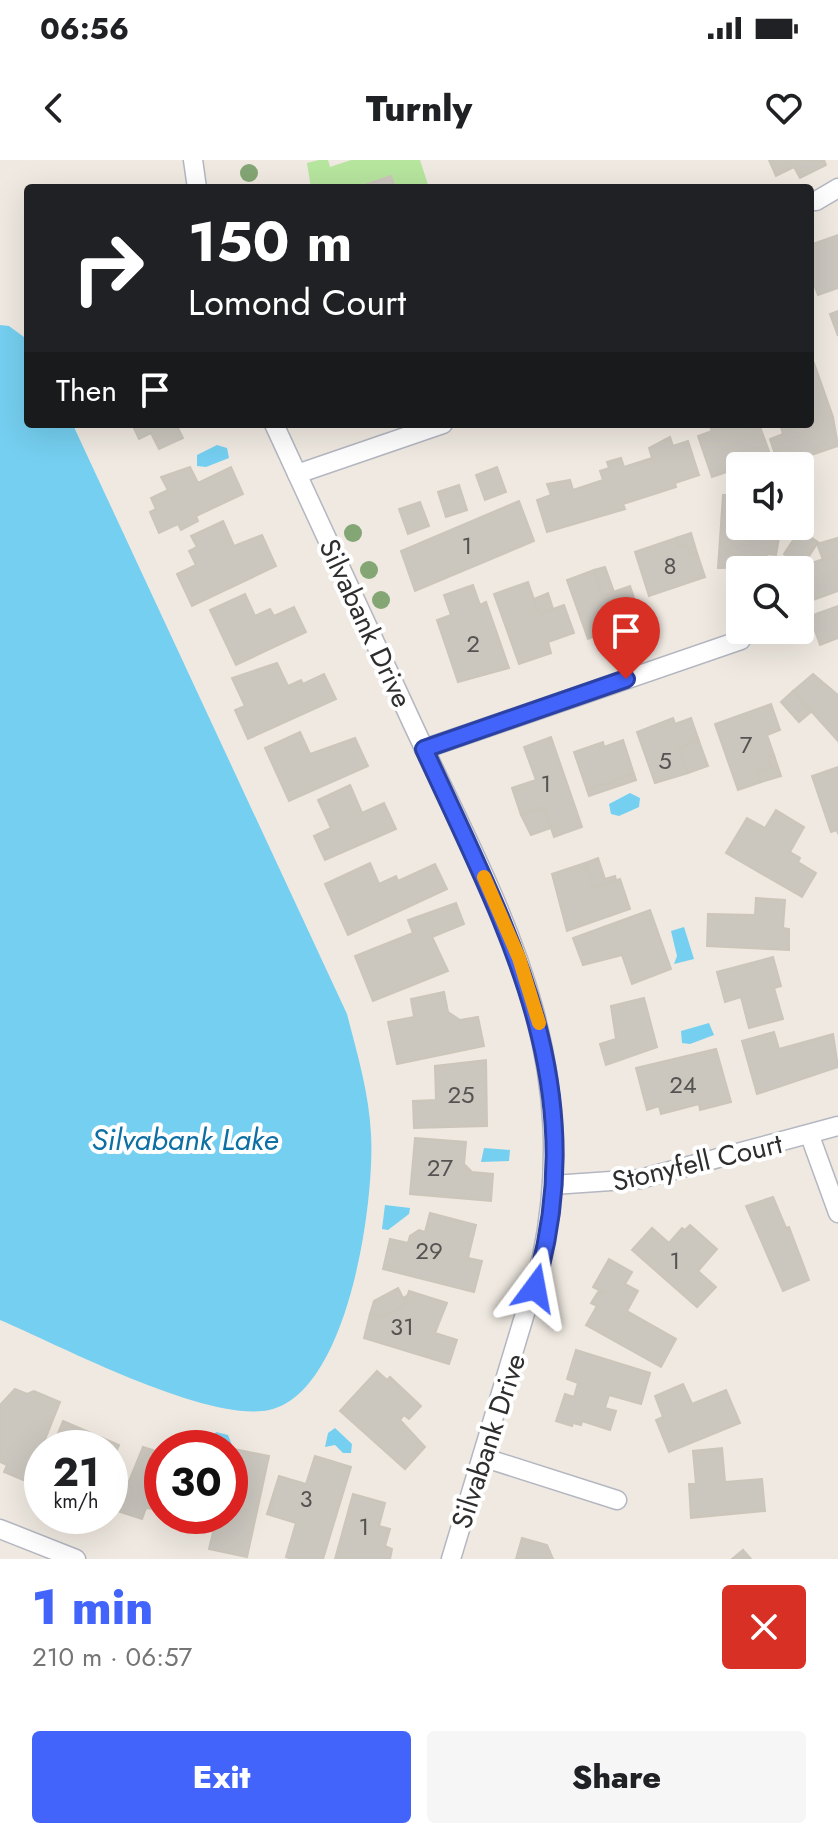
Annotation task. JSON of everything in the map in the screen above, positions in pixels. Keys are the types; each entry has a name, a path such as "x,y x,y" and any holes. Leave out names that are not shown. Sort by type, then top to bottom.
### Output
{"street":[{"path":"193,160 196,184"},
{"path":"816,201 838,188"},
{"name":"Silvabank Drive","path":"276,428 499,910 536,1010 549,1073 553,1185 540,1271 451,1559"},
{"path":"297,474 431,428"},
{"path":"424,749 729,644"},
{"name":"Stonyfell Court","path":"553,1185 640,1179 810,1136 838,1126"},
{"path":"810,1136 838,1213"},
{"path":"482,1457 617,1500"},
{"path":"0,1529 76,1559"}],"green space":[{"path":"328,160 330,167 351,160 420,160 428,184 394,184 391,176 368,184 310,184 307,163"}],"water":[{"name":"Silvabank Lake","path":"0,325 9,326 24,337 24,428 74,428 347,1014 370,1119 371,1164 362,1246 352,1290 337,1333 319,1369 297,1396 269,1410 242,1411 173,1394 134,1380 0,1320"},
{"path":"217,445 227,448 229,458 206,467 197,466 197,455"},
{"path":"630,793 640,798 639,807 619,816 611,814 609,804"},
{"path":"684,927 694,959 674,964 677,956 671,931"},
{"path":"709,1023 714,1035 690,1044 682,1043 681,1031"},
{"path":"484,1148 510,1150 509,1161 481,1162"},
{"path":"385,1205 410,1208 409,1214 388,1230 382,1229"},
{"path":"335,1428 352,1444 351,1453 343,1453 335,1445 325,1447 328,1433"}],"building":[{"path":"769,160 824,160 826,165 800,178 794,167 776,176"},
{"path":"391,176 394,184 368,184"},
{"path":"838,235 838,288 818,295 814,284 814,244"},
{"path":"838,311 838,336 830,314"},
{"path":"814,363 833,417 838,446 814,454 774,452 770,439 783,434 781,428 814,428"},
{"path":"134,428 178,428 183,438 159,449 151,433 139,439"},
{"path":"711,428 760,428 769,452 726,452 726,472 712,477 698,436 712,431"},
{"path":"670,437 673,446 688,441 699,475 675,483 676,487 623,504 625,509 547,532 537,500 551,495 547,484 570,480 573,490 603,480 600,471 609,468 607,462 621,458 624,467 652,458 649,448"},
{"path":"190,467 198,483 231,467 243,494 196,516 198,521 181,530 178,524 159,533 150,512 156,509 151,498 168,490 161,477"},
{"path":"497,467 506,492 485,500 476,475"},
{"path":"459,485 467,510 446,517 438,492"},
{"path":"723,495 726,495 726,540 779,540 776,555 726,556 726,568 718,568"},
{"path":"519,501 534,541 415,591 401,551"},
{"path":"420,502 429,526 408,534 399,509"},
{"path":"223,521 234,546 262,535 276,566 192,606 177,574 196,565 189,551 197,547 191,536"},
{"path":"691,533 697,553 690,555 686,545 679,547 676,538"},
{"path":"676,538 679,547 686,545 690,555 697,553 705,577 649,596 635,552"},
{"path":"837,538 838,554 823,560 817,544"},
{"path":"793,540 818,542 809,556 784,554"},
{"path":"838,554 838,591 814,600 814,562"},
{"path":"605,567 614,592 602,596 594,570"},
{"path":"594,570 602,596 630,586 640,616 588,639 567,580"},
{"path":"528,582 539,614 564,605 574,633 548,642 551,653 519,664 494,594"},
{"path":"473,585 480,605 486,602 509,668 458,682 437,620 451,615 444,595"},
{"path":"548,593 553,609 539,614 534,599"},
{"path":"245,594 255,616 270,609 274,616 294,607 306,632 236,665 210,610"},
{"path":"838,606 838,638 820,645 814,628 814,615"},
{"path":"277,663 288,686 301,680 303,684 324,674 336,699 248,739 235,710 245,706 232,678"},
{"path":"813,674 838,695 838,741 793,691"},
{"path":"793,691 811,712 799,722 781,702"},
{"path":"771,704 780,730 767,735 774,755 768,757 772,768 758,772 761,782 738,790 715,724"},
{"path":"673,718 675,724 691,718 699,741 679,748 688,773 655,783 637,732"},
{"path":"300,732 310,754 355,738 368,766 289,801 265,748"},
{"path":"551,737 582,827 554,837 544,807 521,815 512,788 536,780 524,747"},
{"path":"623,740 634,774 587,790 574,752 603,742 604,747"},
{"path":"699,741 708,766 688,773 679,748"},
{"path":"774,755 781,776 761,782 758,772 772,768 768,757"},
{"path":"838,767 838,834 837,830 831,832 812,776"},
{"path":"634,774 636,780 589,796 587,790"},
{"path":"350,785 362,813 384,803 396,829 325,860 314,836 331,828 318,800"},
{"path":"544,807 551,828 531,835 521,815"},
{"path":"776,810 804,827 790,852 800,858 798,862 816,873 802,897 726,853 747,818 765,828"},
{"path":"598,858 605,879 615,876 616,880 593,888 585,863"},
{"path":"370,863 379,884 396,876 398,881 435,864 447,889 348,935 325,884"},
{"path":"585,863 593,888 620,879 630,909 567,931 552,874"},
{"path":"756,898 785,900 783,928 789,929 789,950 707,946 708,914 755,915"},
{"path":"456,903 464,924 432,937 448,971 373,1001 355,956 413,933 408,920"},
{"path":"650,910 671,969 632,984 622,955 583,965 573,938"},
{"path":"773,957 781,986 774,988 783,1019 749,1028 741,997 725,1002 717,972"},
{"path":"444,992 448,1012 460,1020 478,1017 484,1046 397,1064 388,1022 414,1017 411,999"},
{"path":"644,998 657,1047 606,1065 600,1044 616,1039 611,1006"},
{"path":"774,1032 779,1049 833,1034 838,1067 757,1094 742,1041"},
{"path":"716,1049 731,1102 700,1110 699,1104 661,1114 659,1106 647,1110 636,1068"},
{"path":"486,1060 487,1126 414,1128 413,1101 436,1100 435,1066"},
{"path":"415,1138 466,1142 464,1164 472,1172 493,1174 491,1201 410,1194"},
{"path":"773,1197 786,1228 789,1227 809,1280 783,1291 746,1206"},
{"path":"430,1213 476,1225 468,1258 482,1261 474,1292 383,1269 390,1239 408,1243 410,1236 419,1230 425,1232"},
{"path":"690,1225 717,1249 698,1271 716,1287 697,1307 632,1250 652,1228 669,1243 682,1228 685,1230"},
{"path":"609,1259 632,1272 625,1284 638,1291 627,1311 676,1339 661,1367 586,1325 597,1306 591,1303 598,1292 605,1293 593,1287"},
{"path":"398,1288 403,1298 408,1295 404,1306 383,1317 370,1314 374,1301"},
{"path":"409,1291 447,1303 435,1333 457,1340 449,1364 364,1338 370,1314 383,1317 404,1306"},
{"path":"576,1350 650,1373 641,1404 609,1395 605,1408 616,1411 610,1430 582,1421 581,1425 573,1423 572,1426 556,1421 565,1394 574,1397 578,1383 567,1379"},
{"path":"377,1371 387,1380 390,1377 421,1406 409,1419 404,1415 400,1420 425,1447 405,1469 340,1411"},
{"path":"683,1384 692,1404 726,1390 740,1423 669,1452 656,1420 663,1417 655,1396"},
{"path":"15,1389 27,1394 34,1391 60,1402 49,1430 24,1430 24,1480 4,1472 7,1465 0,1462 0,1405"},
{"path":"63,1421 84,1430 59,1430"},
{"path":"144,1447 142,1519 128,1515 128,1484"},
{"path":"722,1448 725,1482 762,1479 765,1511 691,1518 689,1484 696,1484 693,1451"},
{"path":"248,1452 269,1456 247,1557 209,1549 213,1534 248,1534"},
{"path":"315,1456 351,1467 323,1559 292,1559 286,1557 296,1523 267,1514 279,1476 306,1484"},
{"path":"353,1494 385,1503 379,1526 390,1529 385,1546 392,1549 390,1559 335,1559"},
{"path":"522,1538 547,1545 553,1559 516,1559"},
{"path":"743,1550 751,1559 732,1559"}],"slow traffic":[{"path":"484,877 519,958 539,1023"}],"route":[{"path":"535,1288 553,1207 554,1154 549,1073 536,1010 519,958 424,749 626,679"}]}
